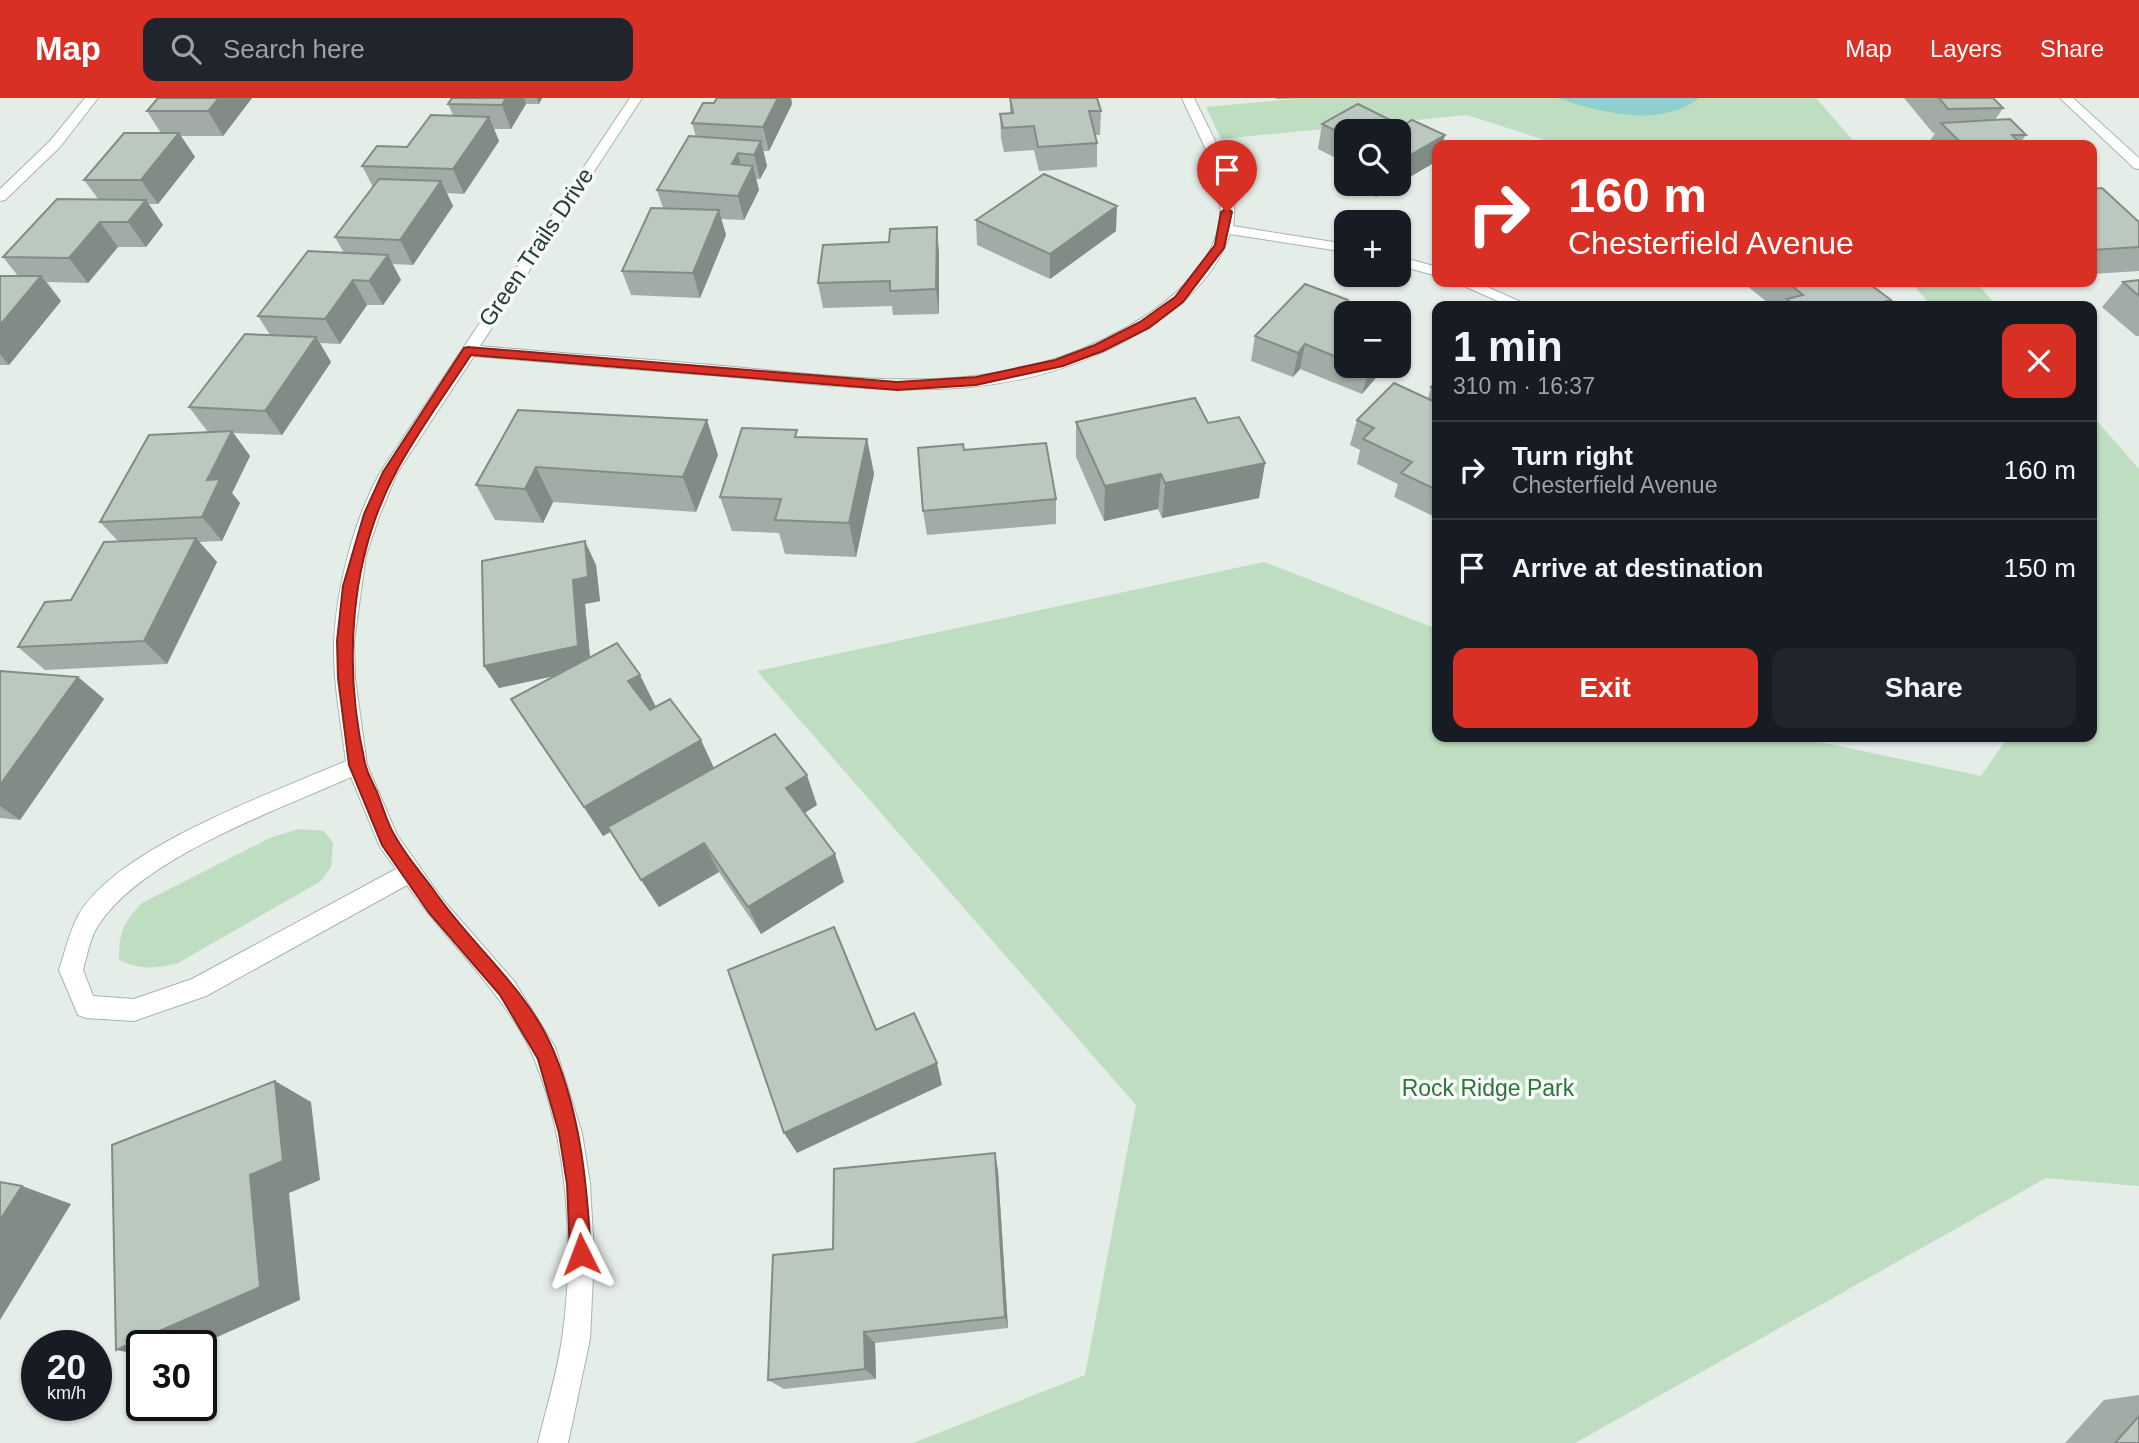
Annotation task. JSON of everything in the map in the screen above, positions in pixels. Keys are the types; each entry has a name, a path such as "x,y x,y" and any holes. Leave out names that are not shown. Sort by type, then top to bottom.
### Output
{"street":[{"path":"0,197 54,144 92,98"},
{"name":"Green Trails Drive","path":"552,1443 576,1339 581,1254 577,1184 569,1133 546,1055 506,989 446,920 388,840 357,765 345,678 344,641 357,555 389,472 636,98"},
{"path":"468,351 897,386 976,381 1058,363 1099,348 1144,325 1179,299 1220,246 1227,217 1223,185 1188,98"},
{"path":"2066,98 2139,165"},
{"path":"1224,229 1334,246"},
{"path":"1411,264 1432,270"},
{"path":"1475,287 1510,301"},
{"path":"357,765 186,842 128,876 88,920 71,970 86,1007 134,1010 198,988 410,872"}],"green space":[{"path":"1306,98 1816,98 1853,140 1544,140 1467,115 1411,120 1334,119 1334,128 1221,139 1206,107"},
{"path":"1915,287 1980,287 1993,301 1927,301"},
{"name":"Rock Ridge Park","path":"2097,421 2139,469 2139,1186 2046,1178 1575,1443 913,1443 1085,1375 1136,1105 757,671 1264,562 1432,627 1432,742 1820,742 1981,776 2005,742 2097,742"},
{"path":"299,829 324,831 333,843 331,867 321,881 178,963 148,968 119,960 123,928 142,903 272,837"}],"water":[{"path":"1557,98 1699,98 1666,113 1629,115"}],"building":[{"path":"158,98 219,98 208,111 147,111"},
{"path":"452,98 506,98 502,105 448,104"},
{"path":"717,98 778,98 763,127 692,123 703,103 714,103"},
{"path":"1010,98 1097,98 1101,111 1089,111 1097,143 1038,147 1034,126 1003,128 1000,114 1013,113"},
{"path":"1939,98 1993,98 2003,108 1948,109"},
{"path":"1358,104 1388,119 1334,119 1334,130 1322,124"},
{"path":"431,115 489,117 453,169 362,166 377,146 407,147"},
{"path":"2010,119 2026,135 2012,135 2017,140 1958,140 1941,123"},
{"path":"1411,121 1445,135 1432,140 1411,155"},
{"path":"124,133 179,133 141,180 84,180"},
{"path":"689,136 761,141 754,155 738,153 732,164 753,166 738,196 657,190"},
{"path":"1044,174 1117,206 1050,254 976,220"},
{"path":"379,179 441,181 400,240 335,237"},
{"path":"2097,188 2102,188 2139,222 2139,247 2097,250"},
{"path":"57,199 146,200 128,222 100,222 69,258 3,257"},
{"path":"651,208 719,210 693,273 622,271"},
{"path":"937,227 936,289 890,291 890,281 818,283 823,245 889,242 890,229"},
{"path":"308,251 388,255 369,281 353,280 325,319 258,316"},
{"path":"0,276 41,276 0,325"},
{"path":"2139,280 2139,296 2123,282"},
{"path":"1305,284 1348,300 1334,301 1334,356 1305,344 1298,353 1255,336"},
{"path":"1793,287 1874,287 1891,300 1787,299 1803,295"},
{"path":"245,334 316,337 265,411 189,407"},
{"path":"1394,383 1432,401 1432,488 1401,473 1412,462 1363,439 1374,428 1357,420"},
{"path":"1195,398 1208,423 1239,417 1265,463 1165,483 1161,474 1105,486 1076,422"},
{"path":"518,410 707,420 683,477 536,467 525,489 476,485"},
{"path":"742,428 797,430 795,437 867,439 849,523 775,520 781,499 720,497"},
{"path":"232,431 207,480 220,479 202,517 100,522 149,435"},
{"path":"1046,443 1056,499 923,511 918,448 963,444 964,450"},
{"path":"196,538 144,641 18,647 45,602 71,600 104,542"},
{"path":"585,541 588,577 573,580 578,646 484,666 482,561"},
{"path":"617,643 640,675 628,681 650,710 670,699 701,740 584,807 511,699"},
{"path":"0,671 78,677 0,785"},
{"path":"775,734 807,775 786,788 835,854 748,907 704,843 641,880 608,827"},
{"path":"834,927 876,1030 914,1013 937,1063 784,1133 728,970"},
{"path":"275,1081 283,1161 250,1175 260,1287 162,1330 126,1330 126,1346 116,1350 112,1145"},
{"path":"995,1153 1005,1317 864,1332 865,1369 768,1380 773,1255 833,1249 834,1169"},
{"path":"0,1182 22,1186 0,1220"},
{"path":"2139,1416 2139,1443 2115,1443"}],"route":[{"path":"581,1254 577,1184 569,1133 546,1055 506,989 435,907 388,840 357,765 345,678 344,641 351,586 357,555 371,514 389,472 417,426 468,351 897,386 976,381 1023,373 1099,348 1144,325 1179,299 1220,246 1227,212"}]}
